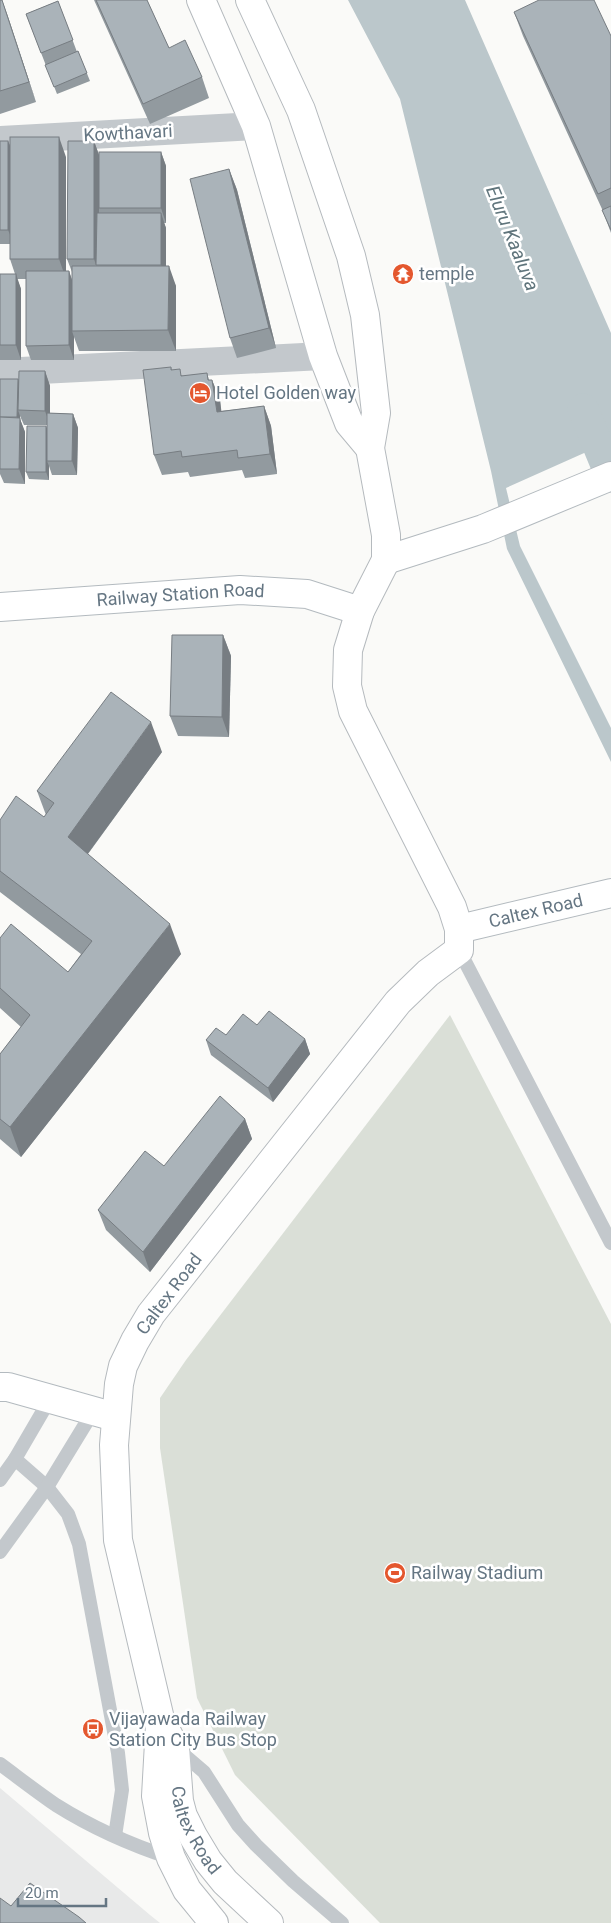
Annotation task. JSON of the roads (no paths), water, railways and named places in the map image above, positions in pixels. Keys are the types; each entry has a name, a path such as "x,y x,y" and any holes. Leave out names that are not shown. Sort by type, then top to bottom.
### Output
{"main road":[{"path":"200,0 256,126 324,356 349,424 370,448"},
{"path":"250,0 301,110 351,256 365,315 376,413 370,448 386,535 386,560 360,611 348,650 348,686 353,711 452,908 459,939"},
{"path":"386,560 483,529 611,476"},
{"name":"Railway Station Road","path":"0,607 240,590 307,594 360,611"},
{"name":"Caltex Road","path":"269,1923 225,1882 208,1860 193,1836 179,1801 176,1748 160,1718 118,1540 114,1465 104,1414 134,1341 151,1314 398,1002 459,939 611,893"},
{"path":"0,1387 8,1387 104,1414"},
{"name":"Caltex Road","path":"160,1718 156,1796 163,1833 171,1858 187,1890 214,1923"}],"street":[{"name":"Kowthavari","path":"0,140 256,126"},
{"path":"0,372 324,356"}],"lane":[{"path":"459,939 611,1243"},
{"path":"0,1480 15,1459 50,1399"},
{"path":"0,1552 46,1487 104,1414"},
{"path":"15,1459 46,1487 68,1514 79,1544 118,1753 122,1790 115,1836"},
{"path":"176,1748 204,1772 238,1825 256,1845 293,1881 342,1923"},
{"path":"0,1764 56,1805 115,1836 171,1858"}],"water":[{"path":"348,0 465,0 611,333 611,441 506,488 520,546 611,728 611,762 507,549 491,471 400,99"}],"waterway":[{"name":"Eluru Kaaluva","path":"583,409 611,477"}],"place":[{"name":"temple","path":"403,274"},
{"name":"Hotel Golden way","path":"200,393"},
{"name":"Railway Stadium","path":"395,1573"},
{"name":"Vijayawada Railway Station City Bus Stop","path":"93,1729"}]}
